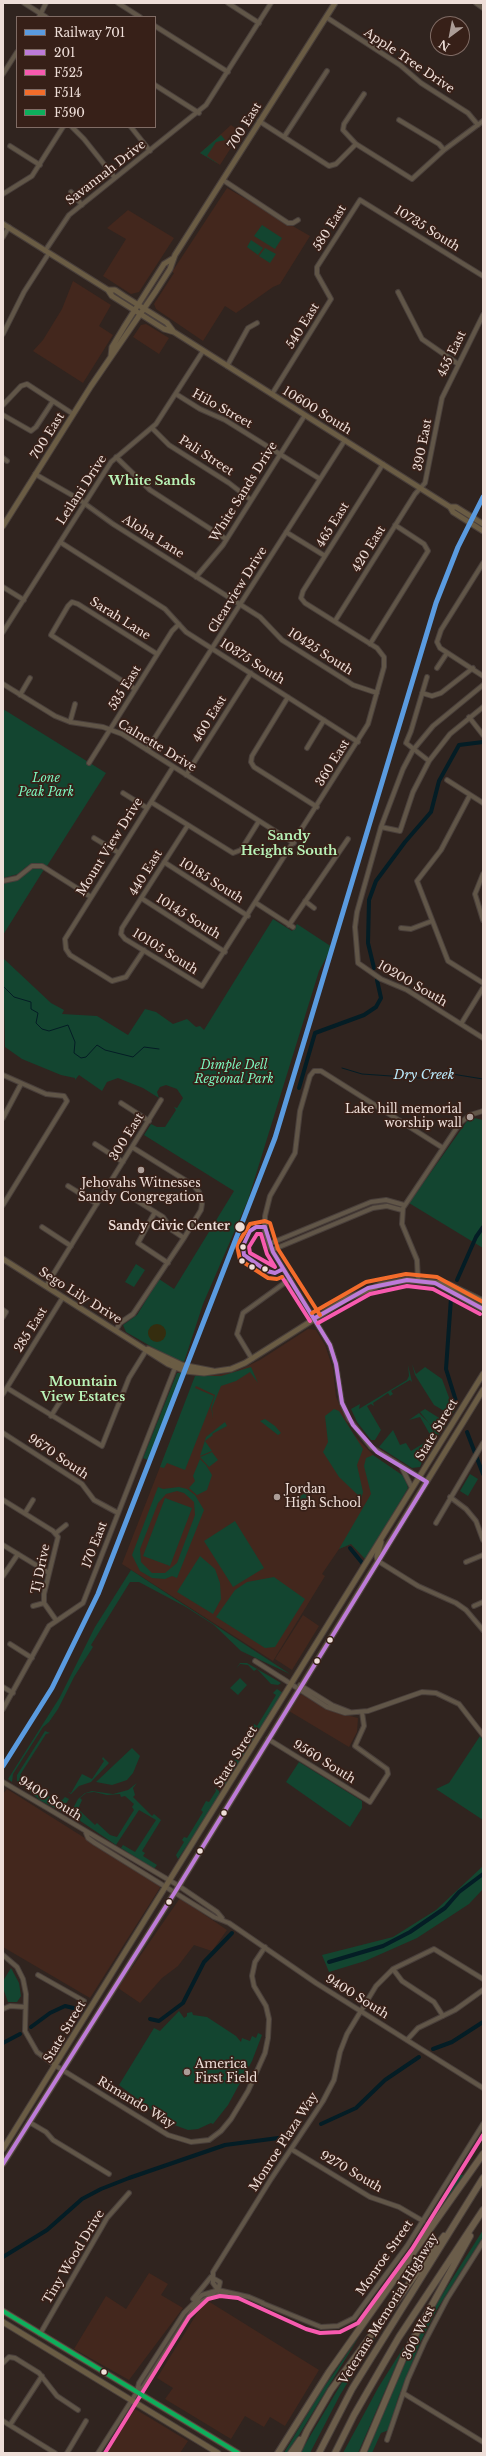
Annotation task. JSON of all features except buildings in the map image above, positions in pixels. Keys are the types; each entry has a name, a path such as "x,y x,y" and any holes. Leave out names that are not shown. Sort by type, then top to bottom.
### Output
{"highway":[{"path":"278,2453 329,2372 483,2154"},
{"name":"Veterans Memorial Highway","path":"319,2453 356,2383 483,2178"},
{"path":"292,2453 356,2353 464,2209"},
{"path":"363,2453 386,2394 415,2334 483,2210"},
{"name":"Veterans Memorial Highway","path":"335,2453 354,2415 399,2337 483,2210"},
{"path":"297,2453 307,2431"}],"main road":[{"name":"700 East","path":"3,526 73,414 170,269 172,259 335,3"},
{"name":"10600 South","path":"3,224 108,290 112,296 140,314 164,329 174,332 421,488 450,507 453,512 483,531"},
{"name":"700 East","path":"111,356 112,347 138,305 164,264 172,259"},
{"name":"10600 South","path":"108,290 115,290 144,308 167,323 174,332"},
{"name":"10600 South","path":"450,507 456,507 483,524"},
{"name":"Sego Lily Drive","path":"3,1260 147,1349 182,1365 214,1371"},
{"name":"Sego Lily Drive","path":"147,1349 151,1354 176,1368 198,1372 231,1369 252,1359 315,1318 368,1288 394,1282 418,1280 452,1286 483,1301"},
{"name":"Sego Lily Drive","path":"435,1283 483,1309"},
{"name":"State Street","path":"3,2149 381,1542 483,1374"},
{"name":"State Street","path":"3,2164 179,1886 483,1390"},
{"path":"378,1561 376,1558 381,1542"},
{"path":"3,2311 238,2453"},
{"path":"3,2322 218,2453"}],"street":[{"path":"24,3 40,15 46,3"},
{"path":"118,3 138,16"},
{"path":"228,3 259,22"},
{"name":"Savannah Drive","path":"3,334 24,292 65,219 199,113 209,101 228,72 271,3"},
{"path":"476,3 483,8"},
{"name":"Apple Tree Drive","path":"326,17 400,65 421,82 468,113 478,125"},
{"path":"156,27 228,72"},
{"path":"3,73 16,54"},
{"path":"284,137 327,71"},
{"path":"156,86 199,113"},
{"path":"364,94 342,128 356,144 413,179 444,150 483,121"},
{"path":"399,120 439,144 444,150"},
{"path":"259,121 332,166 356,144"},
{"path":"3,194 28,180 40,165 61,128"},
{"path":"73,128 84,139 115,178"},
{"path":"132,128 150,151"},
{"path":"10,146 40,165"},
{"path":"223,180 288,223 293,223 298,220"},
{"path":"71,192 82,205"},
{"name":"580 East","path":"317,267 360,200"},
{"name":"10735 South","path":"360,200 483,276"},
{"path":"3,237 9,227"},
{"name":"540 East","path":"272,394 331,299 317,274 317,267"},
{"path":"398,292 420,337 430,346 458,364"},
{"name":"455 East","path":"441,404 458,364 483,315"},
{"path":"227,366 248,328 257,323"},
{"name":"Leilani Drive","path":"3,632 116,457 152,428 176,394 203,350"},
{"path":"3,405 25,384 73,414"},
{"name":"Hilo Street","path":"176,394 200,409 221,417 320,479"},
{"path":"3,414 31,431 36,427 53,401"},
{"name":"390 East","path":"421,488 426,480 441,404"},
{"name":"White Sands Drive","path":"196,576 226,539 304,415"},
{"name":"Pali Street","path":"152,428 169,445 229,483 251,500"},
{"name":"Clearview Drive","path":"147,750 345,440"},
{"path":"116,457 150,490 226,539"},
{"name":"465 East","path":"335,621 301,598 325,556 383,464"},
{"name":"Aloha Lane","path":"36,474 85,503 113,524 260,617"},
{"name":"420 East","path":"335,621 421,488"},
{"path":"335,621 370,644 427,554 428,549 424,544 396,526"},
{"path":"286,532 325,556"},
{"name":"10375 South","path":"60,542 165,609 186,632 358,742"},
{"path":"483,563 439,633 438,645 483,676"},
{"path":"3,587 24,600"},
{"name":"Sarah Lane","path":"135,689 51,635 72,602 158,654"},
{"name":"10425 South","path":"260,617 282,640 353,685 377,693"},
{"name":"535 East","path":"89,763 135,689 179,624"},
{"name":"360 East","path":"202,986 256,904 368,724 385,660 379,651 370,644"},
{"path":"437,668 447,652"},
{"path":"422,694 432,696 441,693 473,668"},
{"name":"460 East","path":"186,775 251,673"},
{"path":"427,677 411,733 406,742 407,746 429,761"},
{"path":"20,695 30,678"},
{"name":"Calnette Drive","path":"3,684 45,710 70,722 110,729 147,750 294,843"},
{"path":"483,684 439,720 413,750 394,787 382,827 397,832 401,830 412,792 429,761 445,740 469,717 483,707"},
{"path":"288,697 252,756 250,762 254,767 317,807"},
{"path":"70,722 75,704"},
{"path":"469,717 483,735"},
{"path":"307,748 324,720"},
{"name":"Mount View Drive","path":"144,950 126,977 116,981 106,978 70,955 66,950 65,939 173,767"},
{"path":"447,780 483,803"},
{"path":"123,793 147,808"},
{"path":"470,795 441,850 417,881 448,961 483,983"},
{"path":"151,802 233,853 241,850 259,821"},
{"name":"440 East","path":"121,932 188,825"},
{"name":"10200 South","path":"382,827 356,917 356,957 358,963 371,973 406,990 483,1038"},
{"path":"94,838 119,853"},
{"path":"256,904 291,926 305,901 348,839"},
{"name":"10185 South","path":"164,862 248,916"},
{"path":"3,881 17,878 32,866 42,866 91,897"},
{"path":"483,874 475,894 483,920"},
{"name":"10145 South","path":"141,898 225,952"},
{"path":"305,901 314,908"},
{"path":"401,928 411,929 432,921"},
{"name":"10105 South","path":"121,932 124,938 202,986"},
{"path":"461,1024 483,988"},
{"path":"427,1482 371,1447 349,1419 342,1403 334,1355 315,1318 272,1250 265,1227 267,1206 274,1187 295,1153 300,1111 310,1076 314,1071 322,1071 443,1148"},
{"path":"3,1076 46,1094 64,1096 67,1101 3,1205"},
{"path":"3,1118 21,1084"},
{"name":"300 East","path":"46,1286 161,1100"},
{"path":"121,1103 149,1121"},
{"path":"418,1280 417,1260 402,1224 402,1210 462,1120 470,1115 483,1111"},
{"path":"95,1144 123,1162"},
{"path":"116,1330 120,1323 133,1314 168,1263 201,1210 199,1192 193,1185 132,1147"},
{"path":"68,1186 97,1204"},
{"path":"131,1197 163,1217 174,1232 184,1238"},
{"path":"269,1244 371,1202 386,1200 404,1205"},
{"path":"272,1250 376,1207 387,1206 402,1210"},
{"path":"155,1212 138,1243 168,1263"},
{"path":"42,1227 71,1246"},
{"path":"252,1359 237,1334 243,1313 290,1279"},
{"name":"285 East","path":"3,1394 63,1297"},
{"path":"3,1317 5,1311"},
{"path":"7,1388 102,1446 129,1378 147,1349"},
{"name":"170 East","path":"3,1709 49,1626 82,1603 176,1368"},
{"path":"51,1416 63,1397"},
{"name":"9670 South","path":"3,1433 77,1480 94,1500 118,1513"},
{"path":"436,1523 483,1443"},
{"path":"400,1466 408,1478 412,1491"},
{"path":"450,1497 471,1514 476,1521 483,1540"},
{"name":"Tj Drive","path":"3,1500 56,1533 57,1543 49,1573 44,1603 56,1620"},
{"path":"24,1513 33,1500"},
{"path":"56,1533 66,1525"},
{"path":"3,1545 49,1573"},
{"path":"3,1576 18,1554"},
{"path":"466,1562 483,1554"},
{"path":"378,1561 418,1586 456,1603 466,1610 483,1630"},
{"path":"474,1606 483,1602"},
{"path":"33,1606 44,1603"},
{"path":"10,1644 32,1658"},
{"path":"255,1660 300,1687 334,1710 362,1712 422,1692 436,1693 459,1704 483,1735"},
{"path":"3,1687 13,1693"},
{"name":"9560 South","path":"268,1739 370,1802 388,1774 387,1769 355,1746 364,1726 362,1712"},
{"name":"9400 South","path":"4,1784 86,1833 91,1833 179,1886 217,1912 222,1919"},
{"name":"9400 South","path":"86,1833 88,1838 214,1917 222,1919 360,2011 483,2088"},
{"name":"Rimando Way","path":"56,2066 174,2138 191,2142 209,2140 215,2136 231,2119 265,2053 269,2020 266,2006 254,1986 252,1976 255,1962 265,1947"},
{"name":"Monroe Plaza Way","path":"184,2313 212,2277 223,2254 332,2084 343,2043 360,2011 381,1980 393,1970 434,1948 483,1979"},
{"path":"3,1955 17,1967 23,1979 26,1994 24,2023 29,2042 37,2052 56,2066"},
{"path":"393,1970 402,1981 434,2002 444,2016"},
{"path":"38,1975 84,2001"},
{"path":"407,2040 418,2028 444,2016 483,1990"},
{"path":"3,2009 10,2006 25,2007"},
{"path":"29,2122 46,2132 53,2140 109,2174"},
{"name":"Monroe Street","path":"98,2453 132,2400 139,2383 184,2313 202,2295 218,2290 240,2292 317,2326 334,2327 346,2323 360,2310 423,2221 483,2124"},
{"name":"9270 South","path":"291,2149 370,2197 399,2207 423,2221"},
{"name":"Tiny Wood Drive","path":"40,2334 107,2218 129,2193"},
{"name":"300 West","path":"388,2440 403,2393 419,2352 436,2319 483,2242"},
{"path":"212,2277 214,2285 218,2290"},
{"path":"198,2303 218,2290 220,2282 212,2277"},
{"name":"Monroe Street","path":"136,2392 143,2388 198,2303 211,2296 225,2294 246,2297 263,2303"},
{"path":"3,2363 9,2357 15,2358 42,2376 57,2396 78,2410"},
{"path":"10,2425 42,2376"},
{"path":"403,2393 483,2442"},
{"path":"3,2421 55,2453"},
{"path":"67,2453 86,2421"}],"shaded area":[{"path":"231,125 241,132 220,165 200,153"},
{"path":"227,188 310,236 280,284 273,287 236,313 225,306 203,341 156,309 154,304 174,273 172,272"},
{"path":"128,210 174,238 139,292 131,294 103,276 126,239 107,228"},
{"path":"73,281 111,305 99,326 113,335 83,383 33,351 43,340 62,309"},
{"path":"146,324 169,338 159,354 133,337 141,325"},
{"name":"Jordan High School","path":"308,1329 316,1330 325,1345 333,1369 336,1397 352,1433 375,1457 398,1472 408,1488 366,1560 351,1544 339,1549 322,1574 325,1576 273,1661 122,1564 196,1375 218,1375 239,1370 260,1360"},
{"path":"303,1615 319,1626 292,1670 275,1659"},
{"path":"301,1694 335,1712 358,1718 357,1732 349,1747 289,1711"},
{"path":"7,1789 161,1886 90,1998 3,1947 3,1794"},
{"path":"180,1898 227,1930 212,1951 194,1945 178,1966 162,1978 140,2003 118,1988"},
{"path":"149,2273 168,2284 161,2295 183,2308 129,2380 74,2349 106,2296 126,2309"},
{"path":"208,2301 319,2370 285,2426 270,2417 264,2427 245,2416 231,2439 165,2399 173,2388 157,2378 201,2307"},
{"path":"135,2409 188,2441 180,2453 106,2453 131,2412"}],"green space":[{"path":"221,135 225,140 216,142 207,156 220,165 200,153"},
{"path":"262,225 282,238 275,249 254,236"},
{"path":"251,240 263,248 258,255 247,247"},
{"path":"265,248 276,254 270,263 259,256"},
{"name":"Lone Peak Park","path":"3,709 106,773 47,866 36,863 26,867 18,874 3,878"},
{"path":"40,867 44,869 43,871 3,935 3,882 11,882 33,868"},
{"name":"Dimple Dell Regional Park","path":"273,919 292,931 297,924 332,947 319,971 248,1200 203,1304 184,1362 173,1359 126,1332 123,1325 137,1315 159,1279 174,1289 234,1191 144,1135 151,1124 157,1127 165,1127 176,1110 174,1107 177,1108 183,1098 177,1089 166,1085 160,1087 157,1092 159,1098 143,1088 118,1078 107,1082 102,1091 79,1075 75,1080 75,1078 61,1075 22,1059 5,1047 3,958 51,1003 64,1010 62,1014 97,1016 128,1035 145,1009 156,1012 173,1024 187,1019 196,1027 200,1026 204,1030"},
{"path":"470,1117 483,1120 483,1248 409,1203"},
{"path":"136,1264 145,1270 134,1287 125,1282"},
{"path":"412,1364 416,1374 425,1367 442,1379 451,1403 456,1408 451,1415 434,1405 415,1375"},
{"path":"408,1365 412,1382 410,1380 391,1391 393,1394 390,1396 388,1393 373,1403 374,1406 371,1404 367,1406 381,1430 375,1440 371,1440 357,1422 351,1409 360,1404 359,1409 407,1380 409,1376"},
{"path":"251,1367 258,1383 250,1372 236,1381 221,1386 212,1408 213,1419 211,1407 215,1395 196,1386 195,1388 214,1396 185,1470 167,1463 164,1468 160,1467 195,1376 221,1376"},
{"path":"177,1373 182,1373 148,1460 143,1458"},
{"path":"334,1409 339,1411 363,1449 357,1465 363,1492 361,1500 360,1497 339,1477 323,1452 328,1442 325,1416"},
{"path":"425,1409 447,1423 425,1453 420,1467 412,1468 379,1447 393,1430 400,1445 406,1443 411,1451 432,1438 420,1417 409,1420 419,1413 429,1423 420,1412","holes":["429,1423 433,1428 436,1437"]},
{"path":"265,1419 275,1426 281,1433 278,1435 260,1421"},
{"path":"225,1422 227,1426 212,1434 213,1435 205,1441 212,1451 200,1456 206,1437"},
{"path":"212,1452 218,1460 209,1467 200,1457"},
{"path":"373,1455 405,1477 408,1488 366,1560 351,1544 339,1549 371,1494 364,1466 366,1458"},
{"path":"200,1459 212,1475 207,1490 197,1495 189,1488 195,1481 193,1476"},
{"path":"470,1474 478,1479 468,1496 460,1491"},
{"path":"158,1487 163,1489 179,1487 187,1489 195,1495 204,1510 177,1578 172,1576 165,1579 152,1578 140,1571 132,1555","holes":["177,1491 184,1493 194,1502 195,1515 177,1563 165,1573 152,1573 141,1562 140,1549 158,1503 166,1494"]},
{"path":"304,1488 313,1499 301,1508 296,1499 305,1493"},
{"path":"165,1498 192,1508 170,1566 143,1556"},
{"path":"235,1521 264,1568 233,1587 204,1541"},
{"path":"200,1556 215,1569 220,1583 221,1599 213,1614 177,1592"},
{"path":"131,1570 290,1674 241,1651 214,1625 186,1607 139,1582 130,1582 91,1645 93,1647 74,1677 58,1709 49,1722 43,1727 13,1774 12,1782 8,1779 60,1697 95,1627"},
{"path":"274,1577 305,1599 275,1647 265,1648 216,1617 235,1590 247,1582"},
{"path":"240,1663 247,1663 281,1683 278,1685 271,1684 257,1669 254,1671 248,1665 240,1664 236,1669"},
{"path":"240,1678 247,1685 238,1695 230,1688"},
{"path":"277,1689 283,1693 261,1728 256,1729 253,1726 254,1724 257,1726 276,1695 273,1693"},
{"path":"45,1731 50,1733 46,1734 20,1775 24,1777 23,1780 59,1803 65,1797 69,1799 61,1811 41,1801 17,1781 17,1775"},
{"path":"250,1731 255,1734 255,1739 225,1785 222,1786 217,1783 221,1783 229,1771 226,1769 229,1765 231,1766 251,1735"},
{"path":"480,1736 483,1740 483,1820 436,1789 449,1783"},
{"path":"132,1748 140,1756 133,1773 127,1780 112,1785 96,1782"},
{"path":"103,1757 109,1763 91,1782 79,1786 71,1794 68,1792 71,1793 82,1774 92,1779 104,1761 102,1759"},
{"path":"299,1762 362,1801 362,1808 350,1827 286,1782"},
{"path":"137,1783 133,1788 135,1795 133,1797 152,1816 154,1814 161,1820 142,1851 145,1853 143,1856 157,1865 154,1869 121,1848 123,1845 135,1852 156,1820 139,1810 116,1845 70,1814 78,1799 85,1793 92,1791 113,1794 128,1790","holes":["94,1792 107,1795 120,1794 121,1797 125,1796 134,1804 132,1807 134,1810 117,1837 110,1835 97,1823 95,1825 78,1809 82,1800 80,1798 86,1793"]},
{"path":"215,1788 219,1791 220,1796 178,1859 176,1855 184,1842 182,1840 184,1837 187,1838 203,1812 201,1810 206,1801 209,1802 216,1791"},
{"path":"483,1866 483,1889 469,1904 417,1938 365,1961 329,1972 322,1955 393,1937 436,1910"},
{"path":"11,1968 19,1983 21,1996 17,2002 8,2002 3,1988 3,1981"},
{"name":"America First Field","path":"179,2011 184,2018 187,2016 187,2013 192,2012 193,2015 207,2017 236,2036 241,2042 242,2038 250,2041 252,2036 256,2038 258,2033 262,2035 252,2061 228,2105 213,2124 211,2123 198,2129 188,2130 169,2123 119,2085 154,2028 160,2031"},
{"path":"458,2175 464,2175 414,2243 454,2178"},
{"path":"483,2230 483,2237 436,2311 421,2341 398,2398 389,2430 381,2433 372,2453 367,2453 397,2380 428,2317"},
{"path":"388,2317 340,2395 310,2453 300,2453 344,2379"},
{"path":"360,2335 288,2453 284,2453 320,2393"},
{"path":"405,2345 358,2453 343,2453 378,2388"}],"sand":[{"path":"157,1324 163,1327 166,1333 163,1339 157,1342 151,1339 148,1333 151,1327"}],"waterway":[{"path":"374,968 368,943 369,900 376,881 405,842 431,812 439,781 459,745 483,742"},
{"path":"299,1088 315,1033 364,1015 376,1007 381,998 377,980"},
{"name":"Dry Creek","path":"3,986 14,997 31,1002 31,1009 38,1013 36,1023 42,1029 49,1031 68,1025 75,1042 74,1053 81,1058 86,1057 97,1045 105,1050 133,1057 144,1047 159,1049"},
{"name":"Dry Creek","path":"342,1068 362,1074 420,1078 452,1074 483,1079"},
{"path":"457,1280 476,1237 483,1227"},
{"path":"451,1298 446,1369 456,1401"},
{"path":"467,1432 483,1474"},
{"path":"350,1548 363,1564"},
{"path":"329,1962 383,1946 410,1932 445,1908 459,1892 483,1874"},
{"path":"150,2019 159,2021 183,2003 204,1962 232,1933"},
{"path":"31,2027 50,2013 65,2006 82,2010"},
{"path":"433,2049 452,2042 483,2022"},
{"path":"3,2043 20,2034"},
{"path":"321,2124 356,2108 385,2080 419,2057"},
{"path":"3,2257 47,2230 82,2199 101,2189 225,2145 286,2137"}],"rail line":[{"name":"701","path":"3,1766 52,1688 98,1594 275,1138 436,603 458,547 483,497"}],"transit line":[{"name":"F514","path":"282,1277 277,1279 268,1278 240,1260 237,1245 250,1224 265,1221 270,1223 278,1249 320,1315"},
{"name":"201","path":"265,1227 256,1227 250,1231 243,1246 244,1255 267,1271 275,1273 283,1269"},
{"name":"201","path":"3,2164 175,1892 427,1482 377,1452 353,1425 342,1403 336,1364 330,1345 273,1252 265,1227"},
{"name":"F525","path":"257,1234 261,1234 267,1254 275,1267 250,1253 249,1247 257,1234"},
{"name":"F514","path":"312,1313 366,1282 406,1274 437,1277 483,1302"},
{"name":"F525","path":"282,1277 310,1321"},
{"name":"201","path":"315,1318 368,1288 407,1280 435,1283 483,1309"},
{"name":"F525","path":"318,1323 370,1294 407,1286 433,1289 480,1314"},
{"name":"F525","path":"105,2453 189,2317 208,2299 220,2296 238,2298 306,2329 320,2333 340,2332 358,2323 412,2249 483,2135"},
{"name":"F590","path":"3,2311 238,2453"}],"place":[{"name":"Lake hill memorial worship wall","path":"470,1117"},
{"name":"Jehovahs Witnesses Sandy Congregation","path":"141,1170"},
{"name":"Sandy Civic Center","path":"240,1227"},
{"name":"Jordan High School","path":"277,1497"},
{"name":"America First Field","path":"187,2072"}],"district":[{"name":"White Sands","path":"152,481"},
{"name":"Sandy Heights South","path":"289,844"},
{"name":"Mountain View Estates","path":"83,1390"}]}
